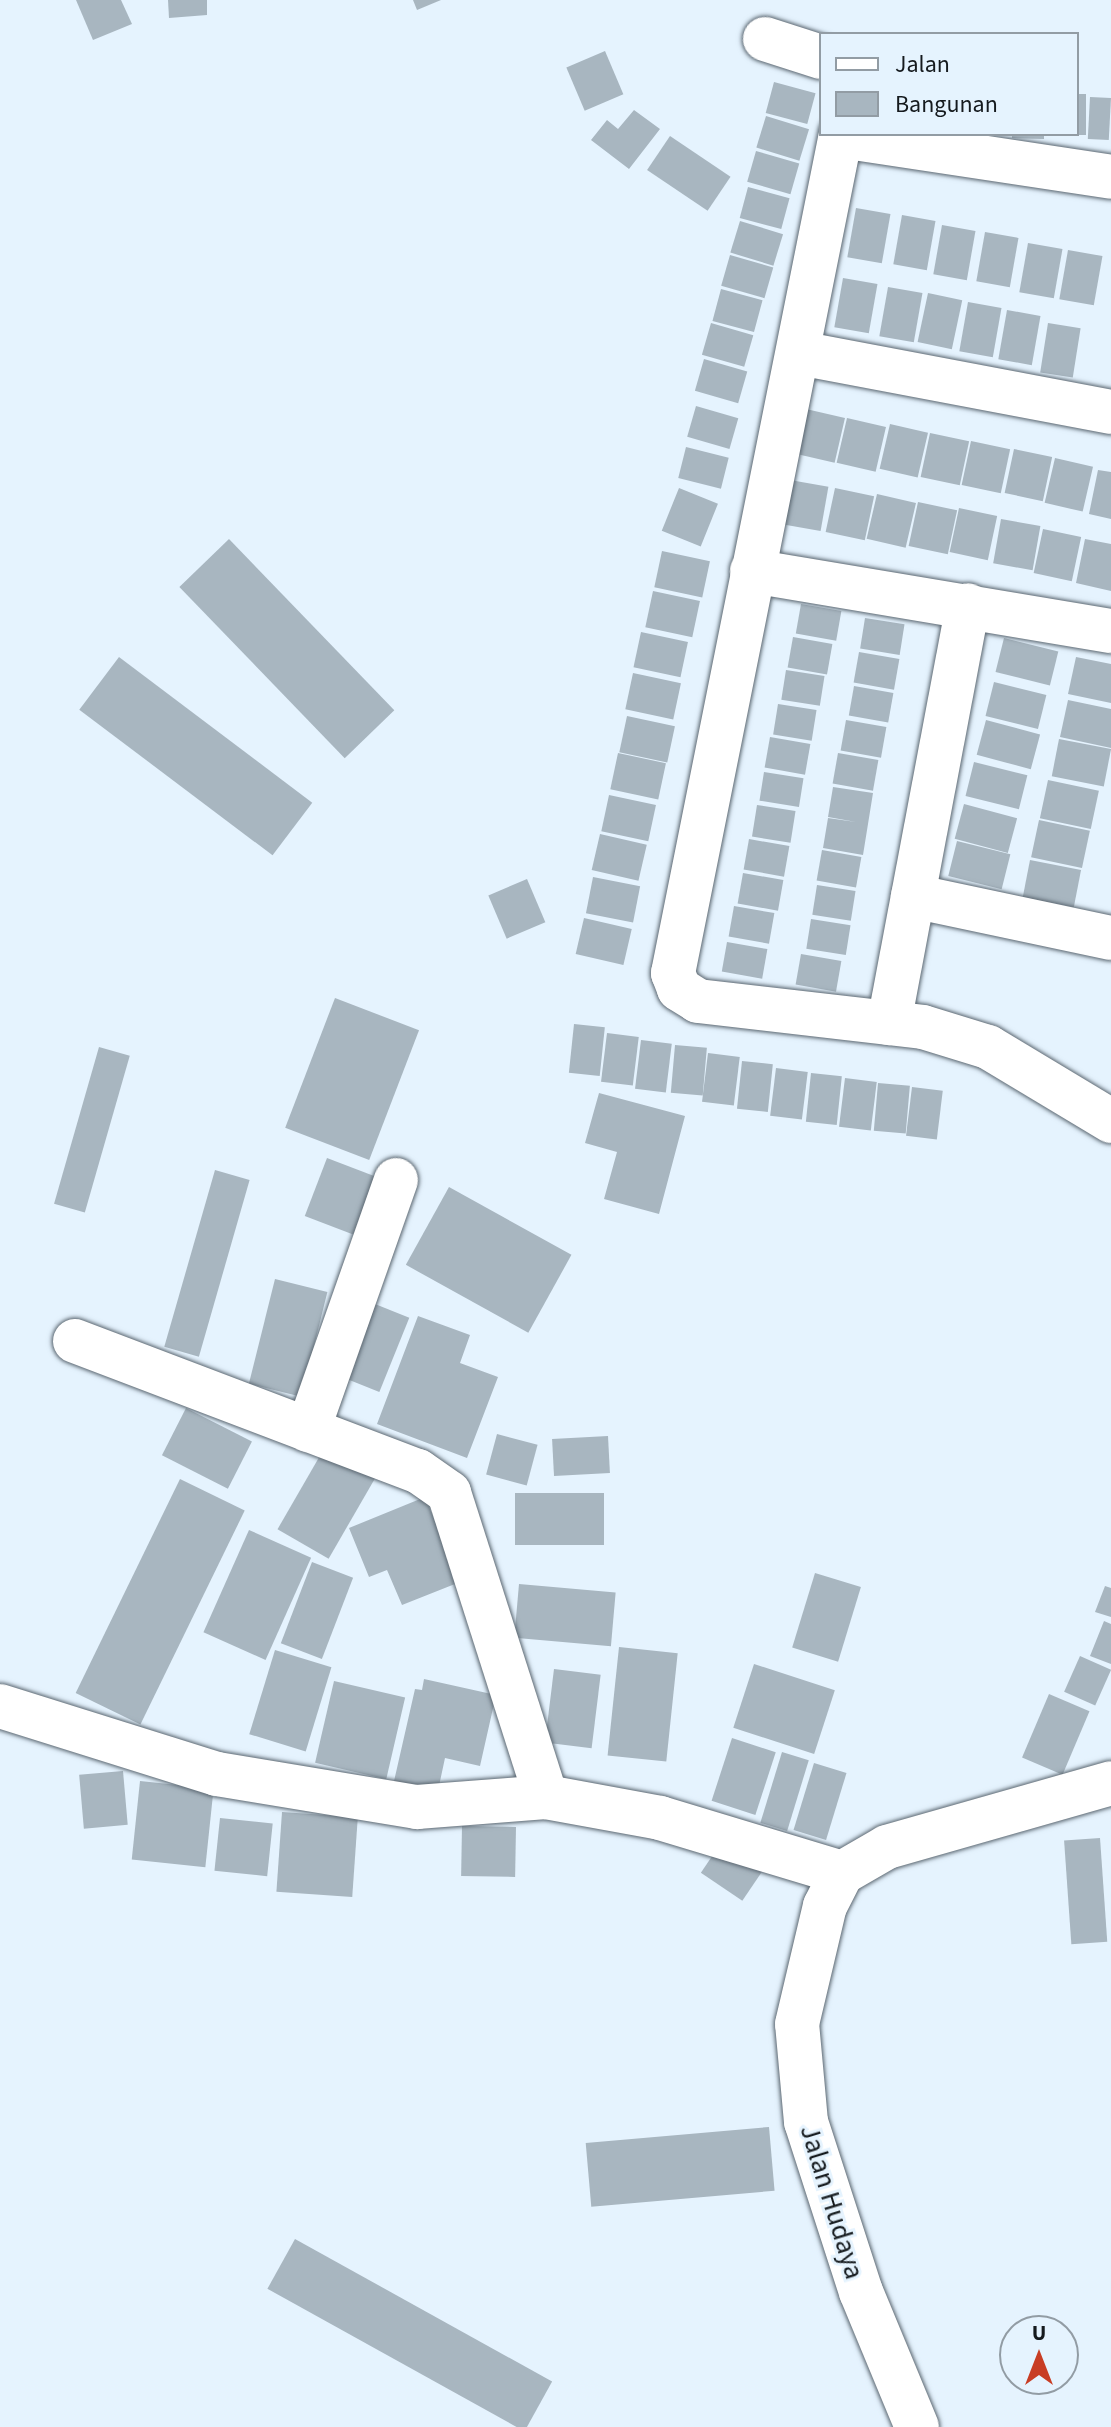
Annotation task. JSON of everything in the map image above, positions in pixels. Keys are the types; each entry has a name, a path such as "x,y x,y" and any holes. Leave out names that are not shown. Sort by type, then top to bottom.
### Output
{"street":[{"path":"765,39 819,56"},
{"path":"841,136 673,973 679,989 698,1001 889,1023 988,1047 1111,1121"},
{"path":"847,136 1111,177"},
{"path":"799,353 1111,412"},
{"path":"752,571 1111,631"},
{"path":"889,1023 968,605"},
{"path":"913,896 1111,938"},
{"path":"308,1430 396,1180"},
{"path":"75,1341 418,1471 449,1493 546,1797"},
{"path":"0,1706 217,1774 417,1807 546,1797 660,1818 842,1873 887,1847 1111,1783"},
{"name":"Jalan Hudaya","path":"842,1873 825,1906 797,2024 799,2076 818,2174 917,2427"}],"building":[{"path":"76,0 121,0 132,24 93,40"},
{"path":"168,0 207,0 207,15 169,18"},
{"path":"413,0 441,0 417,10"},
{"path":"605,51 623,94 585,111 566,67"},
{"path":"774,82 816,93 807,124 766,113"},
{"path":"1079,94 1086,94 1086,135 1079,135"},
{"path":"1090,97 1111,98 1109,140 1088,139"},
{"path":"634,110 660,129 629,169 591,140 607,120 618,129"},
{"path":"766,116 809,129 799,161 756,148"},
{"path":"670,136 731,177 708,211 647,170"},
{"path":"1012,136 1044,136 1044,139"},
{"path":"756,151 799,163 790,194 747,182"},
{"path":"748,187 790,198 781,229 740,218"},
{"path":"856,208 890,214 882,263 847,257"},
{"path":"902,215 935,221 927,270 893,264"},
{"path":"740,221 783,234 773,266 730,253"},
{"path":"942,225 975,231 967,280 933,274"},
{"path":"985,232 1018,238 1010,287 976,281"},
{"path":"1028,243 1062,249 1054,298 1019,292"},
{"path":"1068,250 1102,256 1094,305 1059,299"},
{"path":"730,255 773,267 764,298 721,286"},
{"path":"843,278 877,284 869,333 834,327"},
{"path":"888,287 922,293 914,342 879,336"},
{"path":"721,289 763,300 754,332 712,321"},
{"path":"928,293 962,300 952,349 918,342"},
{"path":"968,302 1001,308 993,357 959,351"},
{"path":"1007,310 1040,316 1032,365 998,359"},
{"path":"711,323 753,335 744,367 702,355"},
{"path":"1048,323 1081,328 1073,378 1040,372"},
{"path":"704,359 747,371 738,403 695,391"},
{"path":"696,406 738,418 729,449 687,437"},
{"path":"806,409 845,418 835,463 796,454"},
{"path":"847,418 886,427 876,472 837,463"},
{"path":"890,424 928,433 918,478 880,469"},
{"path":"930,433 969,441 960,485 921,477"},
{"path":"971,441 1010,449 1001,493 962,485"},
{"path":"686,447 729,458 721,489 678,478"},
{"path":"1014,449 1052,457 1043,501 1005,493"},
{"path":"1055,458 1093,467 1083,512 1045,503"},
{"path":"1098,470 1111,472 1111,519 1089,514"},
{"path":"790,480 828,487 821,531 782,524"},
{"path":"679,488 718,504 701,546 662,531"},
{"path":"835,488 874,496 865,540 826,532"},
{"path":"877,494 916,503 906,548 867,539"},
{"path":"918,502 957,510 948,554 909,546"},
{"path":"959,508 997,516 988,560 950,552"},
{"path":"1001,519 1040,526 1033,570 993,563"},
{"path":"1043,529 1081,537 1072,581 1034,573"},
{"path":"229,539 394,710 345,758 179,587"},
{"path":"1085,539 1111,544 1111,591 1076,583"},
{"path":"662,551 710,561 702,597 654,587"},
{"path":"653,591 700,601 692,637 645,627"},
{"path":"801,604 841,611 836,641 796,634"},
{"path":"865,618 905,624 900,655 860,649"},
{"path":"641,632 688,642 680,677 634,667"},
{"path":"793,637 832,644 827,674 788,668"},
{"path":"1004,638 1058,652 1050,686 996,672"},
{"path":"859,652 899,659 894,690 854,683"},
{"path":"119,657 312,803 273,855 79,710"},
{"path":"1076,657 1111,664 1111,703 1068,694"},
{"path":"786,670 825,676 820,706 781,700"},
{"path":"633,673 681,683 673,719 625,709"},
{"path":"994,682 1046,695 1038,729 986,716"},
{"path":"854,686 893,693 888,722 849,716"},
{"path":"1068,700 1111,709 1111,748 1060,737"},
{"path":"778,704 817,710 812,741 773,735"},
{"path":"627,716 675,726 667,762 619,752"},
{"path":"846,720 886,727 881,758 841,751"},
{"path":"986,720 1040,734 1031,769 977,755"},
{"path":"770,737 810,744 805,775 765,768"},
{"path":"1059,739 1111,749 1104,786 1052,776"},
{"path":"618,753 666,763 658,799 610,789"},
{"path":"838,753 878,760 873,791 833,784"},
{"path":"974,762 1027,775 1019,809 966,796"},
{"path":"764,772 804,778 799,807 759,801"},
{"path":"1048,780 1099,791 1091,829 1040,818"},
{"path":"833,787 873,793 863,855 823,848 828,818 856,822 828,817"},
{"path":"609,795 656,805 648,841 601,831"},
{"path":"964,804 1017,818 1008,853 955,839"},
{"path":"757,805 796,811 791,843 752,837"},
{"path":"1039,820 1090,831 1082,868 1031,857"},
{"path":"600,834 647,845 638,881 592,870"},
{"path":"749,839 789,846 784,877 744,870"},
{"path":"957,841 1010,854 1002,889 948,876"},
{"path":"822,850 861,857 856,887 817,881"},
{"path":"1030,860 1081,870 1074,907 1023,897"},
{"path":"743,873 783,880 778,911 738,904"},
{"path":"593,877 640,886 633,922 586,913"},
{"path":"527,879 545,922 507,939 488,895"},
{"path":"817,885 856,891 851,921 812,915"},
{"path":"734,906 774,913 769,944 729,937"},
{"path":"584,918 632,929 623,965 576,954"},
{"path":"811,919 851,925 846,955 806,949"},
{"path":"727,942 767,949 762,979 722,972"},
{"path":"801,954 841,961 836,992 796,985"},
{"path":"335,998 419,1030 369,1160 285,1128"},
{"path":"574,1024 605,1027 600,1076 569,1073"},
{"path":"607,1033 639,1037 633,1086 601,1082"},
{"path":"641,1040 672,1044 666,1092 635,1089"},
{"path":"675,1045 707,1048 703,1096 671,1093"},
{"path":"99,1047 130,1056 85,1213 54,1204"},
{"path":"708,1053 740,1057 734,1106 702,1102"},
{"path":"742,1061 773,1064 768,1112 737,1109"},
{"path":"776,1068 808,1072 802,1120 770,1116"},
{"path":"811,1073 842,1076 837,1125 806,1122"},
{"path":"845,1078 877,1082 871,1131 839,1127"},
{"path":"878,1083 910,1086 906,1134 874,1131"},
{"path":"912,1087 943,1091 937,1139 906,1136"},
{"path":"599,1093 685,1116 659,1214 604,1199 617,1152 585,1143"},
{"path":"327,1158 386,1181 364,1238 305,1216"},
{"path":"215,1170 250,1180 199,1357 164,1347"},
{"path":"449,1187 571,1255 528,1333 406,1265"},
{"path":"275,1279 327,1292 301,1397 249,1384"},
{"path":"375,1304 409,1318 379,1392 345,1378"},
{"path":"418,1316 470,1335 460,1363 498,1377 467,1458 377,1424"},
{"path":"186,1408 252,1442 228,1489 162,1455"},
{"path":"497,1434 538,1445 527,1485 486,1475"},
{"path":"608,1436 610,1473 554,1476 552,1439"},
{"path":"325,1447 376,1476 329,1559 278,1529"},
{"path":"180,1479 245,1511 140,1724 76,1693"},
{"path":"515,1493 604,1493 604,1545 515,1545"},
{"path":"425,1497 460,1582 402,1605 387,1570 369,1577 349,1528"},
{"path":"249,1530 311,1558 266,1660 203,1632"},
{"path":"312,1562 353,1578 322,1659 281,1643"},
{"path":"815,1573 861,1587 838,1662 792,1648"},
{"path":"519,1584 616,1592 611,1646 514,1638"},
{"path":"1105,1586 1111,1588 1111,1617 1095,1612"},
{"path":"1104,1621 1111,1624 1111,1664 1090,1656"},
{"path":"619,1647 678,1653 666,1762 608,1755"},
{"path":"275,1650 331,1667 306,1751 249,1734"},
{"path":"1080,1656 1111,1670 1095,1705 1064,1692"},
{"path":"754,1664 835,1690 814,1754 733,1728"},
{"path":"554,1669 601,1675 592,1748 545,1742"},
{"path":"424,1679 496,1695 480,1766 445,1758 436,1800 392,1790 415,1689 422,1690"},
{"path":"334,1681 405,1697 386,1779 315,1763"},
{"path":"1049,1694 1090,1711 1063,1775 1022,1758"},
{"path":"732,1738 776,1752 755,1815 712,1801"},
{"path":"782,1752 809,1760 787,1831 760,1823"},
{"path":"814,1763 847,1773 826,1840 794,1830"},
{"path":"123,1771 128,1825 84,1829 79,1775"},
{"path":"140,1781 214,1789 205,1867 132,1860"},
{"path":"282,1812 358,1817 352,1897 276,1892"},
{"path":"220,1818 273,1824 267,1876 214,1871"},
{"path":"462,1826 516,1827 515,1877 461,1876"},
{"path":"1100,1838 1107,1942 1071,1944 1064,1841"},
{"path":"721,1843 762,1871 742,1901 701,1873"},
{"path":"769,2127 775,2191 591,2207 586,2143"},
{"path":"295,2239 552,2382 527,2427 517,2427 267,2289"}]}
